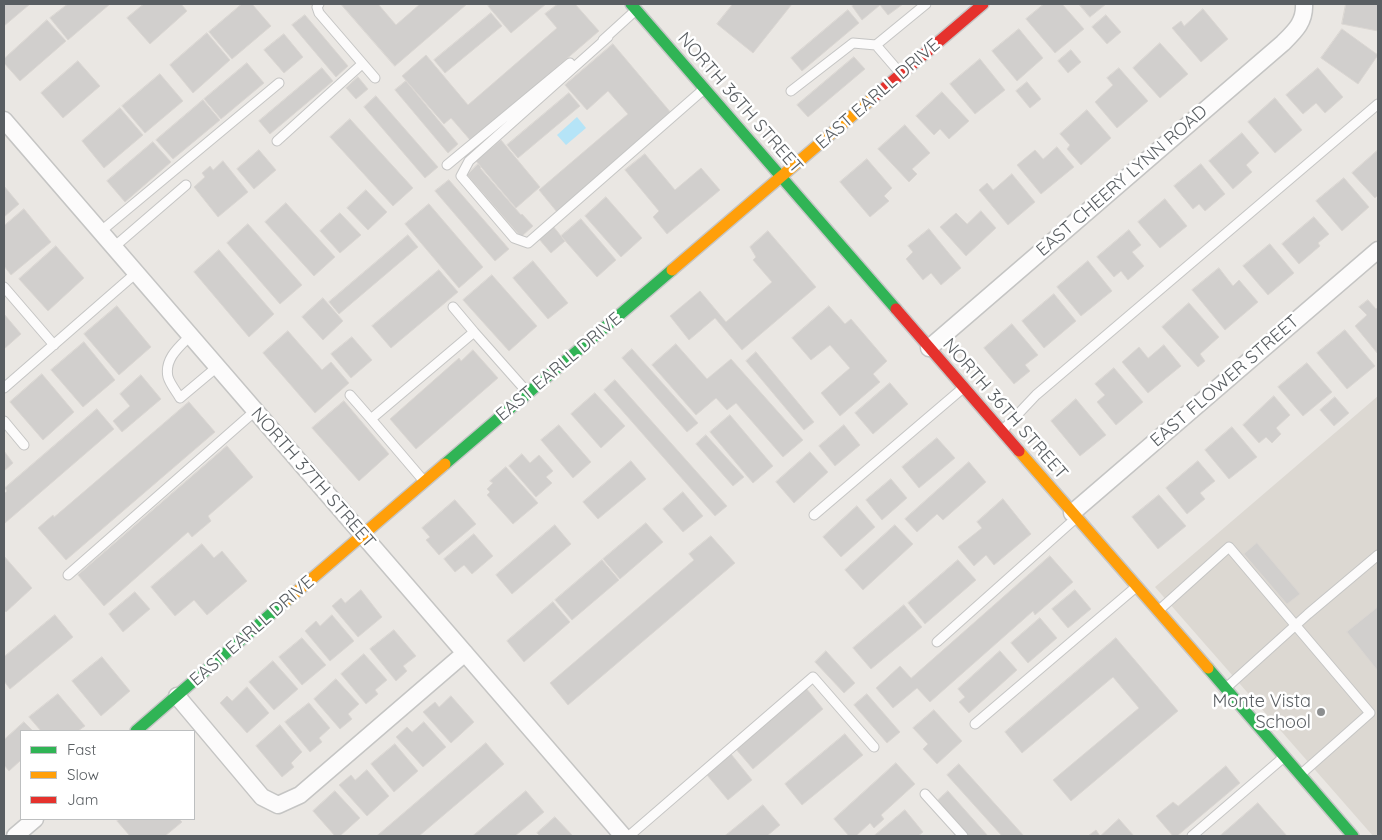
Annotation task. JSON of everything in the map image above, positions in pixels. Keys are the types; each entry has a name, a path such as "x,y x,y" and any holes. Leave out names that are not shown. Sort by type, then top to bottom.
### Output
{"street":[{"name":"EAST EARLL DRIVE","path":"137,730 362,534 983,4"},
{"name":"EAST CHEERY LYNN ROAD","path":"928,348 1283,43 1299,27 1304,13 1304,6"},
{"name":"NORTH 36TH STREET","path":"633,7 1353,836"},
{"name":"NORTH 37TH STREET","path":"4,120 619,834"},
{"name":"EAST FLOWER STREET","path":"1074,515 1378,250"},
{"path":"176,696 262,797 278,804 300,794 465,653"},
{"path":"14,836 34,820"}],"lane":[{"path":"319,4 317,7 319,13 375,78"},
{"path":"876,46 926,4"},
{"path":"633,7 608,37 469,161 461,176 514,238 528,243 705,89"},
{"path":"447,165 587,49 608,37"},
{"path":"791,92 853,42 876,46 901,74"},
{"path":"277,141 362,64"},
{"path":"100,232 279,83"},
{"path":"1002,432 1036,396 1378,104"},
{"path":"114,247 186,185"},
{"path":"4,388 136,273"},
{"path":"4,287 54,345"},
{"path":"453,307 528,393"},
{"path":"371,419 474,332"},
{"path":"190,336 175,351 167,366 168,377 180,398 217,367"},
{"path":"814,515 964,388"},
{"path":"350,395 425,481"},
{"path":"68,575 255,411"},
{"path":"4,421 24,445"},
{"path":"937,642 1074,515"},
{"path":"1157,612 1230,547 1370,713 1300,775"},
{"path":"1225,689 1378,555"},
{"path":"975,724 1136,587"},
{"path":"619,834 813,677 874,747"},
{"path":"1192,836 1284,757"},
{"path":"925,794 963,836"}],"shaded area":[{"name":"Monte Vista School","path":"1378,396 1378,836 1373,836 1155,587"}],"water":[{"path":"577,117 586,128 566,145 557,135"}],"building":[{"path":"4,4 30,4 4,26"},
{"path":"68,4 110,4 68,40 50,18"},
{"path":"144,4 181,4 187,11 150,44 127,18"},
{"path":"242,4 252,4 271,26 232,59 209,32"},
{"path":"341,4 378,4 396,25 420,4 467,4 395,66"},
{"path":"491,4 546,4 511,33 488,6"},
{"path":"558,4 575,4 599,31 471,141 451,118 444,124 402,76 426,55 468,105 557,28 545,14"},
{"path":"733,4 792,4 753,53 717,24"},
{"path":"854,4 903,4 888,15 880,5 862,20 852,6"},
{"path":"1044,4 1062,4 1084,29 1055,53 1026,19"},
{"path":"1079,4 1106,4 1090,17"},
{"path":"1346,4 1378,4 1378,31 1342,24"},
{"path":"1203,9 1228,39 1201,62 1172,28 1181,21 1184,26"},
{"path":"848,10 859,23 802,71 791,58"},
{"path":"491,13 502,26 445,73 434,60"},
{"path":"305,15 348,66 336,77 292,25"},
{"path":"1106,15 1121,32 1107,44 1092,27"},
{"path":"47,20 66,41 20,81 4,63 4,59"},
{"path":"1019,29 1043,58 1017,81 992,51"},
{"path":"1342,29 1378,55 1358,84 1321,58"},
{"path":"207,33 230,60 193,93 170,65"},
{"path":"284,34 303,57 284,73 264,50"},
{"path":"1160,43 1188,74 1160,98 1133,68"},
{"path":"613,44 672,114 557,212 539,190 628,114 608,91 587,110 565,85"},
{"path":"1071,50 1081,62 1068,73 1058,61"},
{"path":"854,57 865,69 808,117 797,105"},
{"path":"980,59 1005,90 975,114 950,84"},
{"path":"78,61 100,86 63,118 41,93"},
{"path":"247,63 264,83 221,119 204,99"},
{"path":"322,68 333,81 270,134 259,121"},
{"path":"1119,68 1148,101 1117,128 1095,102 1113,85 1107,78"},
{"path":"1318,68 1343,97 1325,113 1316,103 1303,114 1286,95"},
{"path":"160,74 183,101 145,133 122,106"},
{"path":"358,77 368,89 356,99 346,88"},
{"path":"406,81 458,144 448,153 395,90"},
{"path":"1027,82 1041,99 1030,108 1016,91"},
{"path":"942,92 969,121 949,139 940,129 934,135 916,116"},
{"path":"569,93 580,106 518,158 507,145"},
{"path":"376,96 438,167 425,178 364,107"},
{"path":"1275,98 1302,130 1275,153 1248,122"},
{"path":"203,100 220,120 173,159 156,140"},
{"path":"120,108 143,135 104,168 82,141"},
{"path":"1087,110 1111,138 1081,165 1067,149 1070,145 1060,134"},
{"path":"350,119 413,188 393,206 330,137"},
{"path":"905,125 930,153 912,169 917,174 909,182 878,149"},
{"path":"1242,133 1259,153 1246,165 1252,172 1233,189 1209,161"},
{"path":"501,140 540,187 516,208 476,161"},
{"path":"153,142 171,162 125,202 107,181"},
{"path":"1057,147 1074,167 1041,194 1017,165 1035,150 1043,159"},
{"path":"259,150 276,170 254,189 237,169"},
{"path":"1378,150 1378,195 1375,198 1352,173"},
{"path":"645,154 675,190 701,168 720,190 667,234 653,217 659,211 625,170"},
{"path":"867,159 892,188 884,196 889,201 870,217 840,182"},
{"path":"223,161 248,192 218,217 194,187 205,177 202,173 210,166 213,170"},
{"path":"478,164 521,215 533,226 521,237 467,175"},
{"path":"1201,164 1225,194 1205,211 1199,204 1193,209 1174,186"},
{"path":"1012,174 1035,202 1008,225 979,190 987,183 993,190"},
{"path":"1344,178 1369,207 1342,231 1316,201"},
{"path":"449,180 509,249 495,261 435,191"},
{"path":"4,186 19,204 4,217"},
{"path":"366,190 387,212 368,230 347,208"},
{"path":"606,197 642,238 621,257 585,216"},
{"path":"1165,199 1187,226 1160,248 1138,222"},
{"path":"286,203 335,257 314,276 265,222"},
{"path":"429,204 483,267 459,288 405,224"},
{"path":"24,209 51,242 11,275 4,266 4,226"},
{"path":"981,211 996,228 966,256 940,227 956,213 967,224"},
{"path":"340,213 361,235 340,253 320,231"},
{"path":"1314,217 1329,234 1318,243 1320,246 1299,264 1282,244"},
{"path":"581,219 616,260 597,277 561,236"},
{"path":"248,224 302,285 280,304 227,243"},
{"path":"553,226 565,241 551,253 539,239"},
{"path":"929,229 961,268 941,285 931,273 923,280 906,259 913,252 908,246"},
{"path":"1129,230 1141,245 1132,252 1144,266 1128,280 1121,271 1114,277 1097,257"},
{"path":"768,231 816,287 742,350 715,318 689,340 670,316 700,291 726,322 772,282 753,260 756,257 750,247"},
{"path":"408,235 418,247 339,314 329,302"},
{"path":"1270,244 1294,273 1268,295 1243,266"},
{"path":"56,246 84,278 48,311 19,279"},
{"path":"219,250 274,314 249,337 194,272"},
{"path":"533,261 568,303 548,319 513,278"},
{"path":"1088,261 1112,291 1081,316 1057,287"},
{"path":"1219,268 1233,286 1239,280 1258,302 1225,330 1192,290"},
{"path":"439,270 458,292 391,348 372,326"},
{"path":"492,275 537,326 509,351 463,300"},
{"path":"1054,294 1076,321 1044,348 1022,321"},
{"path":"323,298 343,321 323,340 302,317"},
{"path":"1368,300 1376,309 1378,307 1378,354 1355,326 1367,315 1359,307"},
{"path":"1189,303 1219,337 1200,354 1205,361 1198,367 1162,327"},
{"path":"117,306 151,347 119,375 84,334"},
{"path":"829,306 845,324 851,319 887,361 873,374 880,382 840,416 821,393 850,368 830,345 811,360 792,338"},
{"path":"4,314 21,334 4,349"},
{"path":"1012,324 1038,355 1025,365 1030,371 1014,384 984,348"},
{"path":"1345,330 1375,366 1347,389 1317,353"},
{"path":"288,331 322,370 331,362 349,383 315,413 263,353"},
{"path":"352,337 372,360 351,378 331,354"},
{"path":"84,342 115,380 83,407 51,370"},
{"path":"676,344 707,379 731,359 803,440 783,457 736,403 727,410 716,398 696,415 652,365"},
{"path":"1164,345 1181,366 1148,393 1122,362 1139,347 1148,358"},
{"path":"632,349 698,423 687,432 622,358"},
{"path":"473,350 498,378 416,449 390,419 459,358 461,361"},
{"path":"756,352 814,422 804,430 746,361"},
{"path":"1307,363 1332,392 1303,416 1278,387"},
{"path":"1114,368 1143,402 1116,425 1097,402 1105,395 1095,384"},
{"path":"42,374 74,412 43,440 10,402"},
{"path":"141,375 161,399 122,432 113,421 130,406 120,394"},
{"path":"615,380 727,506 715,516 604,390"},
{"path":"890,383 908,404 873,434 855,413"},
{"path":"595,393 625,426 601,448 571,414"},
{"path":"1274,396 1290,415 1276,428 1281,434 1272,443 1266,437 1259,443 1243,425"},
{"path":"1335,397 1349,413 1334,426 1320,410"},
{"path":"1076,399 1106,435 1080,456 1051,421"},
{"path":"344,401 389,454 359,481 312,428"},
{"path":"189,402 215,432 66,560 38,528 53,515 54,517"},
{"path":"97,409 114,429 5,523 4,494 7,491 5,488"},
{"path":"730,415 773,466 753,483 710,432"},
{"path":"559,425 591,462 573,478 541,440"},
{"path":"844,425 860,445 835,466 819,446"},
{"path":"1232,427 1257,457 1229,479 1205,450"},
{"path":"706,435 744,477 733,486 696,444"},
{"path":"937,438 955,458 919,488 902,467"},
{"path":"227,446 253,477 208,516 211,521 192,537 188,532 104,606 78,575"},
{"path":"4,451 13,463 4,471"},
{"path":"810,452 828,472 794,503 776,482"},
{"path":"522,454 530,463 539,455 553,471 546,477 552,483 536,497 509,466"},
{"path":"631,461 646,479 598,519 583,502"},
{"path":"1198,461 1215,481 1200,493 1205,499 1187,514 1166,488"},
{"path":"969,462 986,482 943,520 937,514 917,532 905,519"},
{"path":"506,467 538,503 513,524 487,495 490,492 487,489 493,483 490,481"},
{"path":"891,479 907,498 882,520 866,500"},
{"path":"683,492 703,516 683,532 663,509"},
{"path":"1159,495 1186,526 1158,549 1132,517"},
{"path":"1003,499 1031,534 994,565 986,555 974,566 958,547 982,528 977,522"},
{"path":"455,500 476,524 439,555 426,540 430,537 422,528"},
{"path":"857,506 875,527 841,557 823,537"},
{"path":"646,523 663,542 620,579 603,559"},
{"path":"555,525 571,544 512,594 496,575"},
{"path":"895,525 913,544 863,590 845,570"},
{"path":"474,534 493,556 472,574 464,565 455,572 444,559"},
{"path":"711,536 735,563 568,705 550,683 694,560 689,554"},
{"path":"1257,543 1300,594 1287,604 1244,554"},
{"path":"202,544 214,558 222,551 247,581 207,615 194,600 175,616 151,587"},
{"path":"4,556 32,588 6,612 4,610"},
{"path":"1050,556 1073,582 1035,615 1033,611 930,702 917,688 893,708 876,688 900,666 911,678"},
{"path":"602,560 619,580 572,620 555,600"},
{"path":"958,560 976,580 925,624 908,603"},
{"path":"361,590 382,617 358,637 332,606 341,598 345,603"},
{"path":"1075,590 1091,609 1068,628 1052,609"},
{"path":"135,592 150,609 123,632 109,614"},
{"path":"553,602 570,622 524,662 507,641"},
{"path":"904,605 922,627 871,669 853,648"},
{"path":"1378,607 1378,671 1347,632"},
{"path":"55,615 73,637 10,689 4,681 4,657"},
{"path":"332,615 354,641 330,661 305,631 316,621 320,626"},
{"path":"1040,618 1057,638 1028,663 1011,643"},
{"path":"394,630 416,656 403,666 407,671 396,681 370,649"},
{"path":"302,638 326,665 302,685 279,657"},
{"path":"1116,638 1178,711 1071,801 1053,780 1139,708 1113,677 1022,753 1005,732"},
{"path":"826,651 855,683 844,693 815,662"},
{"path":"1000,651 1017,670 969,713 959,702 965,697 958,689"},
{"path":"364,654 387,680 375,690 378,694 366,704 341,674"},
{"path":"102,657 130,691 101,716 72,681"},
{"path":"273,661 298,689 274,710 249,682"},
{"path":"336,679 359,704 348,714 352,719 340,729 314,699"},
{"path":"247,687 269,713 247,733 220,703 227,696 232,701"},
{"path":"806,688 823,709 753,769 735,748"},
{"path":"58,694 85,726 79,730 40,730 29,717"},
{"path":"867,694 900,732 887,743 854,705"},
{"path":"451,696 474,722 451,743 423,712 435,702 439,707"},
{"path":"309,703 330,728 319,738 322,742 310,752 285,722"},
{"path":"934,710 962,741 937,764 923,749 928,744 913,728"},
{"path":"24,722 32,730 20,730 20,761 9,771 4,765 4,740"},
{"path":"424,722 446,747 423,767 396,737 407,727 412,732"},
{"path":"280,725 302,752 291,763 294,767 282,777 256,746"},
{"path":"845,734 863,755 802,805 785,784"},
{"path":"486,743 504,764 419,836 377,836"},
{"path":"395,744 418,771 394,792 371,764"},
{"path":"731,754 752,780 728,800 707,775"},
{"path":"896,763 915,784 881,815 884,819 874,828 870,823 856,836 849,836 834,819"},
{"path":"959,764 1024,836 1002,836 947,775"},
{"path":"1226,766 1240,783 1177,836 1173,836 1156,816 1173,802 1178,806"},
{"path":"367,770 389,796 367,816 339,785 351,775 355,780"},
{"path":"335,791 360,818 340,836 335,836 313,811"},
{"path":"526,791 544,812 515,836 473,836"},
{"path":"948,791 988,836 967,836 936,802"},
{"path":"1258,803 1287,836 1220,836"},
{"path":"763,805 780,825 767,836 725,836"},
{"path":"905,810 923,832 918,836 874,836"},
{"path":"555,817 573,836 540,836 537,833"},
{"path":"1119,819 1134,836 1100,836"},
{"path":"180,820 182,822 165,836 130,836 117,821"},
{"path":"1096,830 1100,836 1088,836"}],"traffic: fast":[{"path":"631,4 896,309"},
{"path":"445,464 672,270"},
{"path":"137,730 287,600"},
{"path":"1208,668 1353,836"}],"traffic: slow":[{"path":"672,270 874,97"},
{"path":"1019,451 1208,668"},
{"path":"287,600 445,464"}],"traffic: jam":[{"path":"874,97 983,4"},
{"path":"896,309 1019,451"}],"place":[{"name":"Monte Vista School","path":"1321,712"}]}
